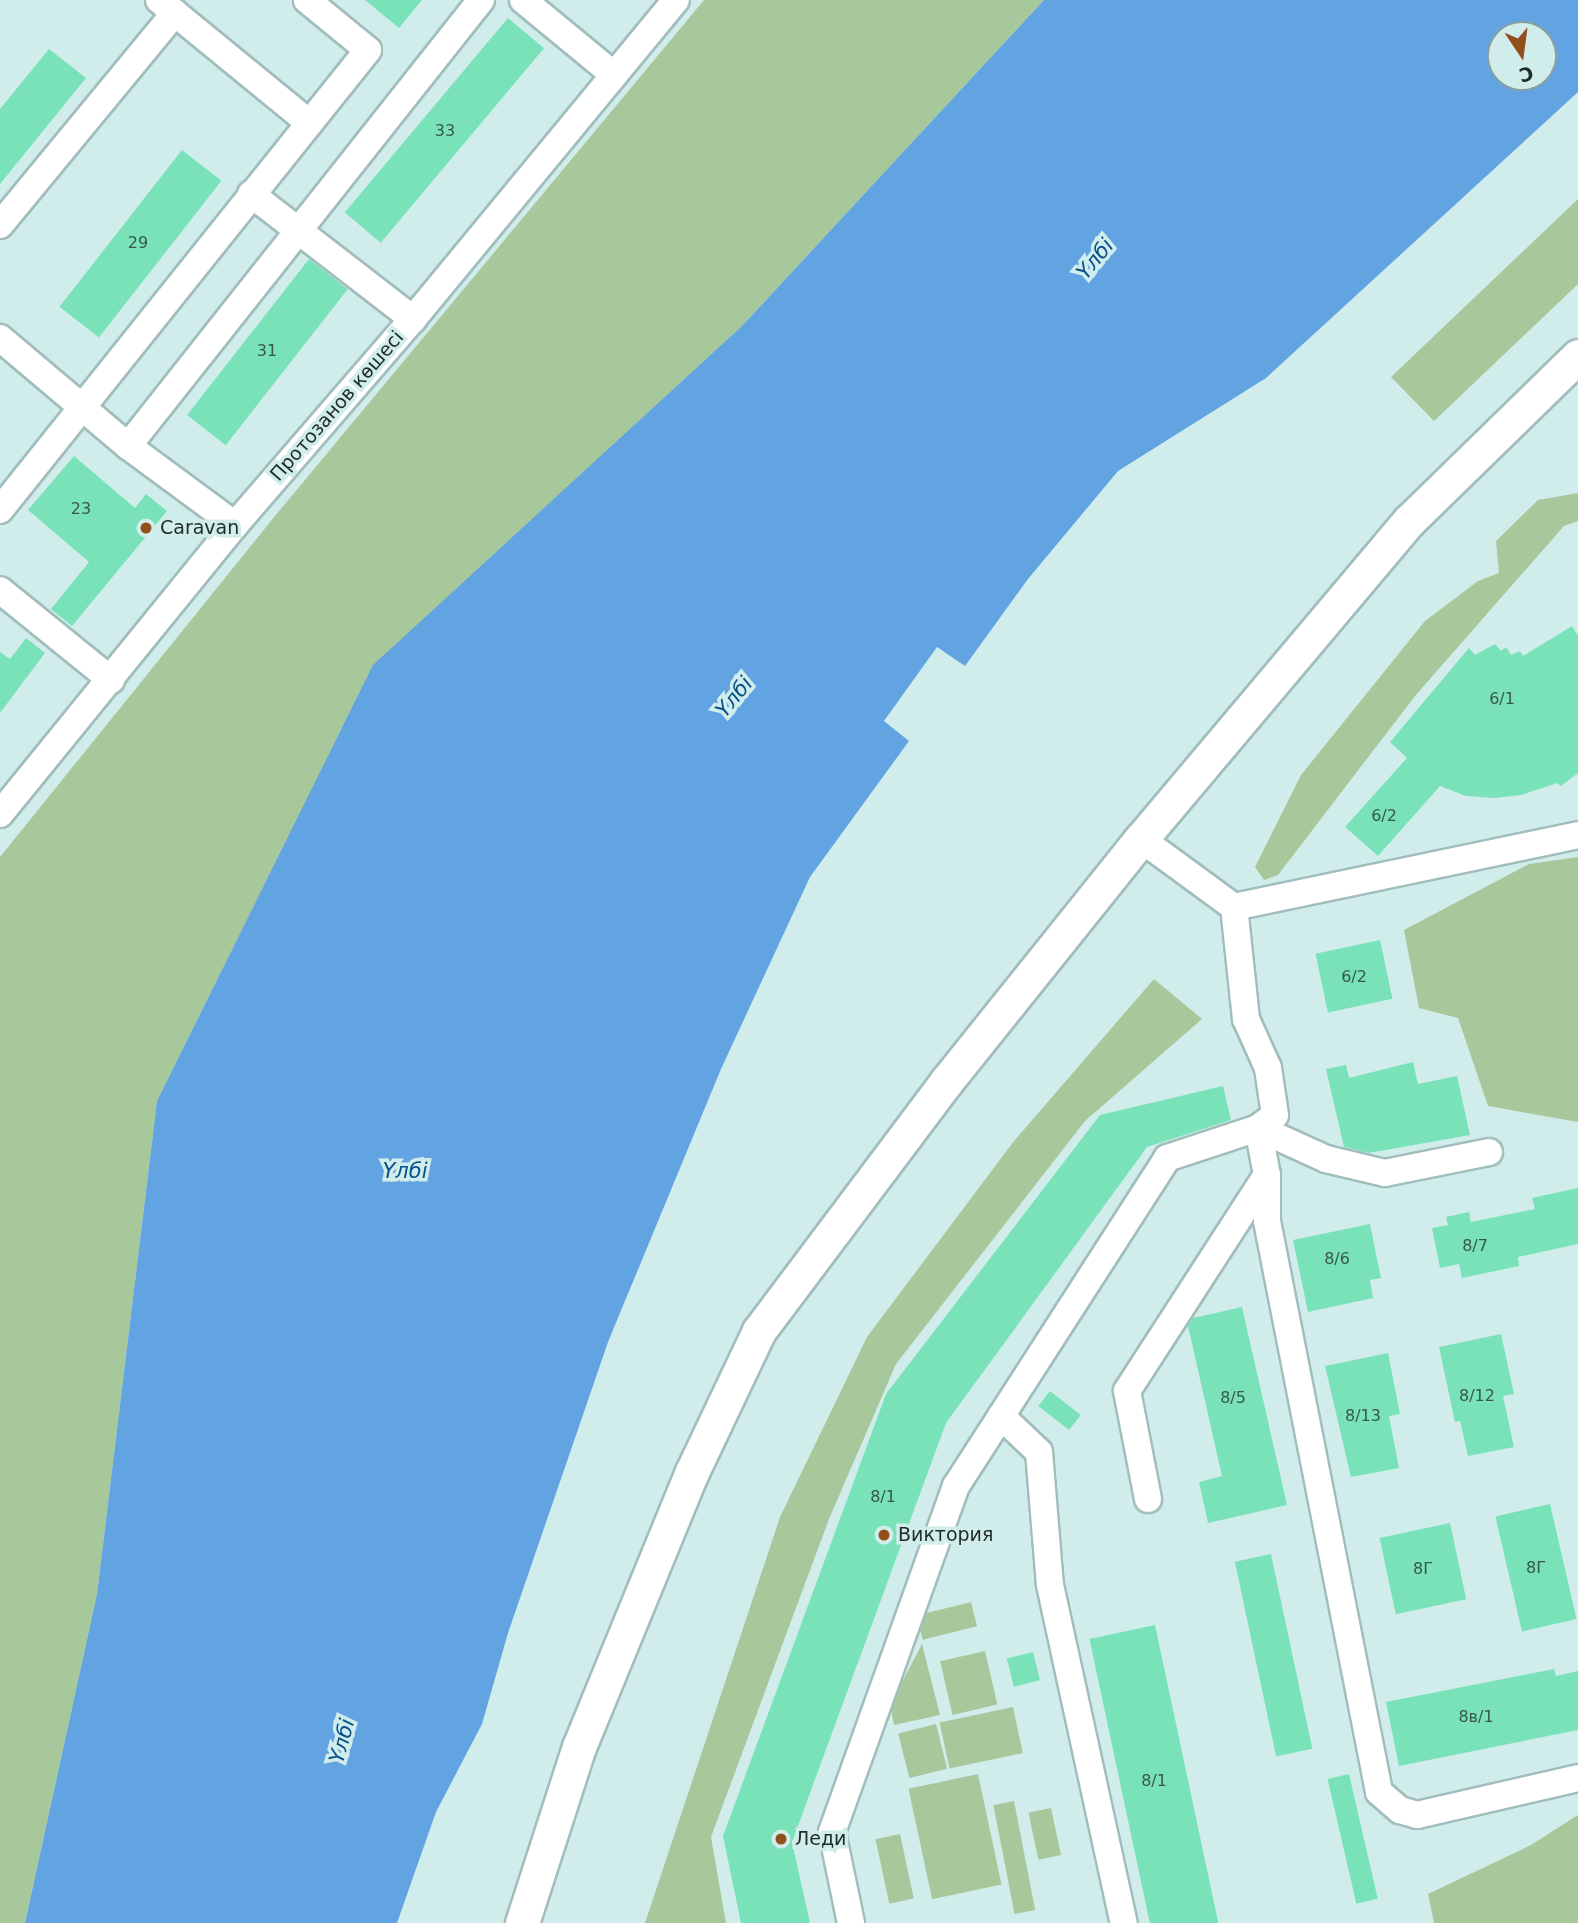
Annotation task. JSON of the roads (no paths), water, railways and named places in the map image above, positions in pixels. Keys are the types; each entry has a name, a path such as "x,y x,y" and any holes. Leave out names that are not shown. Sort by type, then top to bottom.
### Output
{"main road":[{"path":"522,1923 579,1747 692,1472 760,1331 946,1082 1141,839 1409,521 1578,356"}],"street":[{"path":"0,510 80,405 368,50 307,0"},
{"path":"128,446 302,230 481,0"},
{"path":"523,0 614,75"},
{"name":"Протозанов көшесі","path":"4,802 111,680 234,525 413,318 676,0"},
{"path":"0,225 167,7 308,122"},
{"path":"251,194 302,230 413,318"},
{"path":"0,338 128,446 234,525"},
{"path":"0,590 111,680"},
{"path":"1234,907 1578,835"},
{"path":"851,1923 832,1832 957,1486 1167,1158 1258,1128 1275,1115 1268,1068 1246,1019 1234,907 1141,839"},
{"path":"1258,1128 1326,1159 1385,1173 1489,1152"},
{"path":"1258,1128 1266,1175 1267,1221 1379,1792 1400,1810 1417,1815 1578,1778"},
{"path":"1148,1499 1127,1391 1266,1175"},
{"path":"1001,1416 1039,1452 1050,1585 1124,1923"}],"water":[{"name":"Үлбі","path":"1044,0 1578,0 1578,92 1266,378 1118,471 1028,579 965,666 937,647 884,721 909,741 810,877 721,1069 608,1342 508,1633 482,1724 436,1812 397,1923 25,1923 97,1594 157,1101 373,665 742,326"}],"place":[{"name":"Caravan","path":"146,528"},
{"name":"Виктория","path":"884,1535"},
{"name":"Леди","path":"781,1839"}]}
